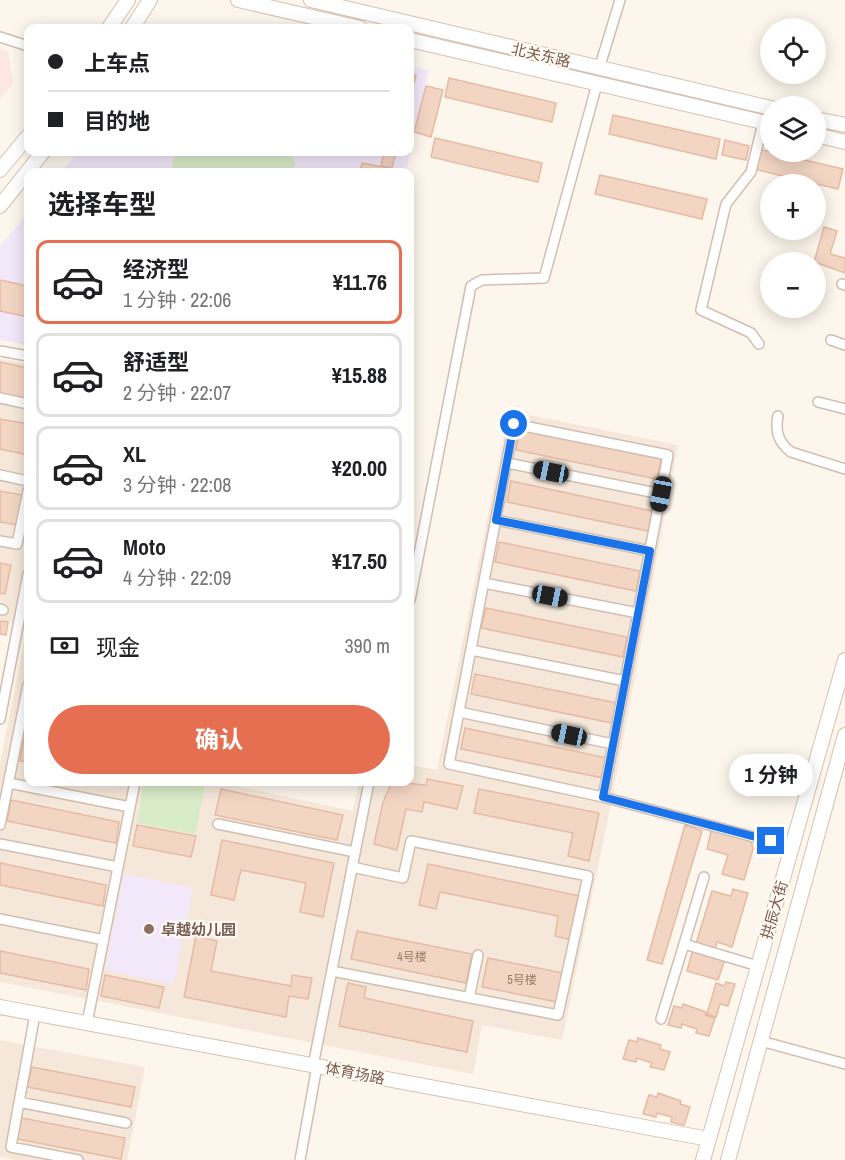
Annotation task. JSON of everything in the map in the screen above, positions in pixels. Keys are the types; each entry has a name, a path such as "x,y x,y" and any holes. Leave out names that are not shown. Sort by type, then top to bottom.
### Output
{"street":[{"path":"112,24 128,0"},
{"path":"135,24 150,0"},
{"path":"238,0 343,24"},
{"name":"北关东路","path":"311,0 411,24"},
{"path":"599,69 620,0"},
{"name":"北关东路","path":"414,25 760,106"},
{"path":"0,38 24,45"},
{"name":"北关东路","path":"414,41 760,121"},
{"path":"414,579 471,286 482,280 544,278 597,84"},
{"path":"826,121 845,125"},
{"path":"826,137 845,142"},
{"path":"0,170 24,141"},
{"path":"759,344 751,333 700,310 726,204 751,172 760,144"},
{"path":"31,168 41,156"},
{"path":"0,206 24,177"},
{"path":"831,340 845,345"},
{"path":"0,351 24,355"},
{"path":"0,398 24,403"},
{"path":"818,402 845,409"},
{"path":"778,416 775,430 784,446 791,452 845,469"},
{"path":"603,797 668,455 514,424 449,764 603,797 792,847"},
{"path":"507,463 661,494"},
{"path":"0,476 24,480"},
{"path":"0,541 17,544 24,510"},
{"path":"496,520 650,551"},
{"path":"484,583 638,613"},
{"path":"0,719 24,613"},
{"path":"471,650 625,681"},
{"name":"拱辰大街","path":"703,1160 845,660"},
{"path":"459,712 613,744"},
{"path":"0,825 24,722"},
{"name":"拱辰大街","path":"728,1160 845,735"},
{"path":"9,783 24,786"},
{"path":"24,786 130,807"},
{"path":"87,1023 134,786"},
{"path":"300,1160 332,971 368,786"},
{"path":"218,824 356,852"},
{"path":"332,971 558,1015 588,876 411,841 403,878 352,867"},
{"path":"0,844 118,867"},
{"path":"661,1019 704,877"},
{"path":"0,919 104,940"},
{"path":"684,944 758,966"},
{"path":"469,998 478,955"},
{"name":"体育场路","path":"0,1007 709,1139"},
{"path":"35,1014 11,1147 78,1160"},
{"path":"761,1041 845,1064"},
{"path":"19,1102 126,1123"}],"shaded area":[{"path":"0,49 8,52 13,84 0,98"},
{"path":"414,67 429,70 414,137"},
{"path":"75,156 410,156 407,168 64,168"},
{"path":"24,218 24,344 0,340 0,246"},
{"path":"0,359 24,363 24,576 15,623 0,620"},
{"path":"509,411 678,445 611,804 562,1040 482,1025 473,1074 0,982 0,764 24,641 24,786 237,786 353,811 358,786 414,786 414,766 437,770"},
{"name":"卓越幼儿园","path":"124,874 193,888 173,984 105,970"},
{"path":"0,1040 145,1067 127,1160 15,1160 0,1157"}],"green space":[{"path":"174,156 292,156 295,163 294,168 172,168"},
{"path":"143,786 205,786 195,834 137,823"}],"building":[{"path":"449,78 556,103 552,122 445,97"},
{"path":"426,86 443,90 431,137 414,132"},
{"path":"613,115 720,139 716,159 609,134"},
{"path":"435,138 542,163 538,182 431,157"},
{"path":"725,140 749,146 746,160 722,155"},
{"path":"759,149 760,162 814,162 843,169 838,189 826,186 826,174 775,174 754,169"},
{"path":"383,156 395,156 392,168 381,166"},
{"path":"362,163 388,168 361,168"},
{"path":"600,175 707,199 702,219 595,194"},
{"path":"826,228 837,231 830,254 845,258 845,273 826,266 826,252 817,252 820,240 826,240"},
{"path":"0,280 24,285 24,316 0,311"},
{"path":"0,362 24,367 24,398 0,393"},
{"path":"0,419 24,423 24,454 0,449"},
{"path":"520,429 661,459 657,479 516,450"},
{"path":"511,481 652,511 648,531 507,502"},
{"path":"0,491 23,495 17,525 0,522"},
{"path":"499,542 640,571 636,591 495,562"},
{"path":"0,563 11,565 5,594 0,593"},
{"path":"486,608 627,637 623,657 481,628"},
{"path":"0,621 8,622 6,635 0,634"},
{"path":"475,674 617,703 612,723 471,694"},
{"path":"465,728 607,758 603,778 461,749"},
{"path":"24,739 24,762 20,761"},
{"path":"427,779 463,786 457,809 424,802 422,812 406,809 397,850 374,844 383,802 390,786 426,785"},
{"path":"221,789 343,815 337,840 215,815"},
{"path":"479,789 599,813 589,861 568,856 573,833 474,813"},
{"path":"11,800 119,822 116,843 7,821"},
{"path":"137,825 196,836 191,857 133,846"},
{"path":"685,825 702,831 662,964 647,960"},
{"path":"712,828 751,840 753,849 744,880 722,874 728,855 707,849"},
{"path":"222,840 334,863 323,917 300,912 306,883 241,870 234,900 211,895"},
{"path":"0,863 106,885 103,906 0,885"},
{"path":"428,864 580,896 571,940 555,936 558,916 440,892 436,909 419,905"},
{"path":"733,889 748,893 732,947 717,942 715,949 696,944 712,891 731,896"},
{"path":"357,931 472,954 466,983 351,959"},
{"path":"196,936 217,941 211,971 291,986 292,975 312,978 308,999 289,996 286,1017 184,997"},
{"path":"693,949 725,959 718,980 687,971"},
{"path":"0,951 89,969 86,990 0,973"},
{"path":"488,958 563,973 557,1002 482,987"},
{"path":"105,975 164,987 159,1008 101,996"},
{"path":"726,982 735,984 728,1006 720,1004 716,1017 707,1014 716,983 724,986"},
{"path":"348,983 366,987 364,998 473,1021 467,1052 339,1026"},
{"path":"683,1004 706,1012 705,1015 715,1018 709,1036 696,1033 697,1029 682,1024 681,1028 668,1025 674,1006 682,1008"},
{"path":"638,1038 661,1045 660,1049 670,1052 664,1070 650,1067 652,1063 637,1058 636,1062 623,1059 629,1040 637,1042"},
{"path":"32,1067 135,1087 131,1107 27,1087"},
{"path":"658,1093 681,1101 680,1104 690,1107 684,1125 671,1122 672,1117 657,1113 656,1117 643,1114 649,1095 657,1097"},
{"path":"22,1118 125,1138 121,1159 17,1139"}],"place":[{"name":"卓越幼儿园","path":"149,929"}],"route":[{"path":"514,424 496,520 650,551 603,797 771,841"}]}
